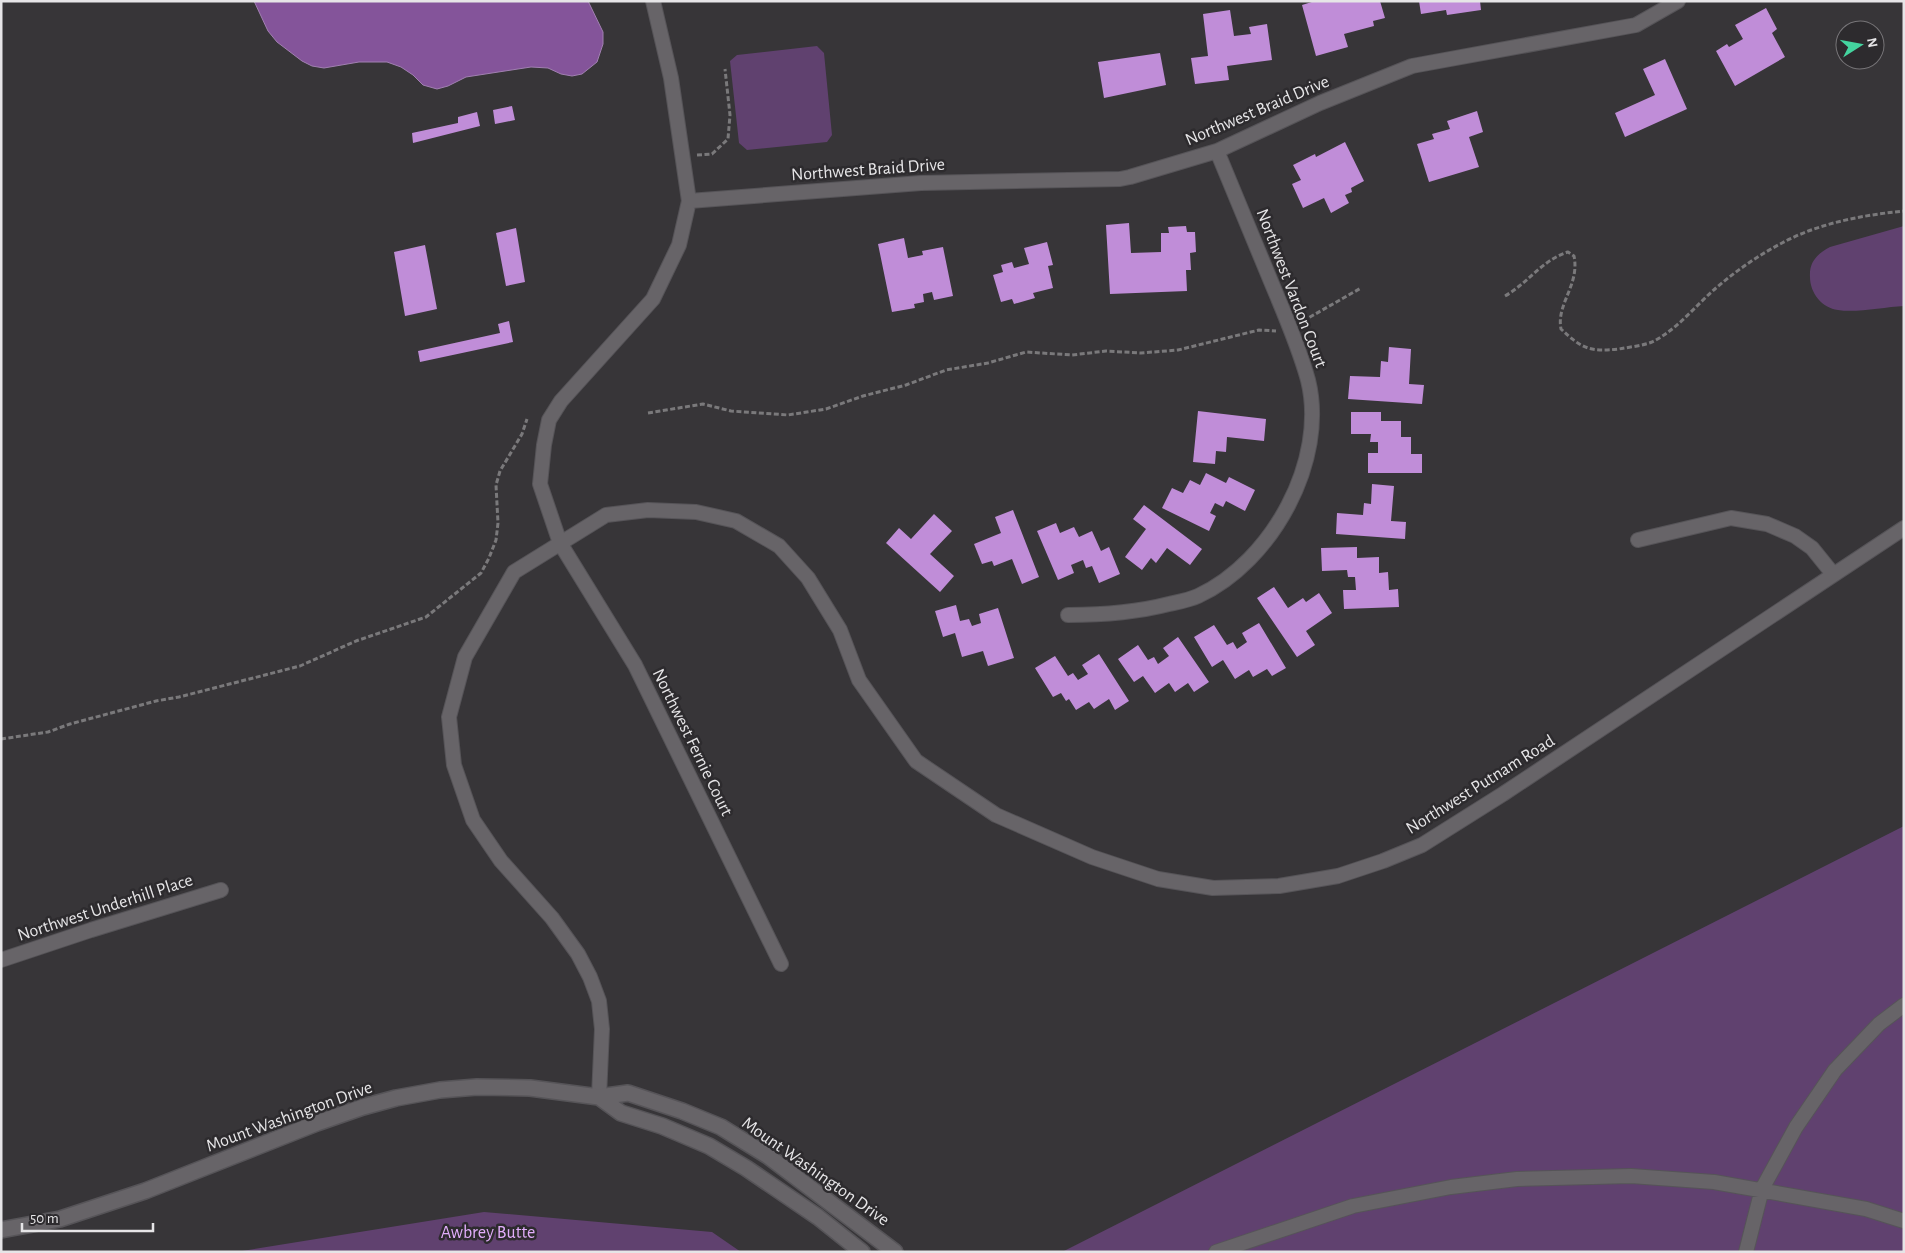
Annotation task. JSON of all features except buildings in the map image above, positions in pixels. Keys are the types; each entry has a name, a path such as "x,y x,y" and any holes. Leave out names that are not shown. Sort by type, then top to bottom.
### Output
{"main road":[{"name":"Mount Washington Drive","path":"1,1230 60,1219 145,1191 317,1123 396,1098 440,1090 530,1088 599,1097 628,1093 682,1111 721,1127 768,1156 896,1252"},
{"name":"Mount Washington Drive","path":"599,1097 621,1113 709,1146 746,1168 818,1218 862,1252"}],"street":[{"path":"653,1 671,78 690,201"},
{"name":"Northwest Braid Drive","path":"690,201 921,183 1120,178 1217,151 1320,103 1412,66 1636,25 1678,1"},
{"name":"Northwest Vardon Court","path":"1068,616 1139,612 1196,597 1216,587 1240,570 1264,544 1296,491 1310,446 1313,411 1308,380 1291,329 1217,151"},
{"name":"Northwest Fernie Court","path":"690,201 679,245 653,299 561,400 550,420 544,445 540,484 560,543 635,664 781,964"},
{"name":"Northwest Putnam Road","path":"599,1097 602,1029 599,1001 590,977 578,954 552,918 501,861 473,820 454,765 449,717 464,657 514,572 606,516 648,510 696,512 736,521 779,546 808,578 840,630 859,680 916,761 996,815 1092,857 1158,879 1213,888 1279,886 1338,876 1383,861 1422,845 1503,794 1904,528"},
{"path":"1638,540 1731,518 1767,524 1795,536 1812,548 1833,574"},
{"name":"Northwest Underhill Place","path":"1,960 221,890"},
{"path":"1746,1252 1762,1189 1796,1127 1835,1070 1879,1024 1904,1005"},
{"path":"1216,1252 1353,1206 1451,1187 1517,1179 1631,1176 1714,1182 1762,1189 1866,1209 1904,1221"}],"path":[{"path":"694,156 712,154 728,139 730,115 725,69"},
{"path":"1505,296 1518,289 1554,256 1568,252 1574,256 1576,266 1574,279 1559,320 1560,329 1586,348 1598,351 1630,347 1651,342 1667,333 1730,276 1785,241 1828,224 1904,211"},
{"path":"1298,323 1361,288"},
{"path":"648,413 703,404 750,413 795,414 826,409 863,396 906,385 946,370 988,363 1026,352 1072,355 1106,351 1150,352 1178,350 1259,330 1281,329"},
{"path":"1,738 48,732 70,724 156,701 179,697 300,666 356,641 426,617 481,573 489,558 496,540 498,523 496,485 500,471 522,434 527,419"}],"green space":[{"path":"817,46 824,53 832,135 827,142 747,150 739,143 730,61 737,55"},
{"path":"1904,226 1904,306 1845,311 1832,309 1818,299 1812,289 1810,272 1812,263 1821,253 1830,247"},
{"path":"1904,826 1904,1252 1062,1252"},
{"name":"Awbrey Butte","path":"484,1212 712,1232 741,1252 236,1252"}],"shaded area":[{"path":"254,1 588,1 603,32 603,44 597,62 582,74 572,76 561,74 548,68 531,67 466,77 437,89 423,85 401,67 387,62 359,62 324,68 312,66 302,61 277,42 268,31"}]}
